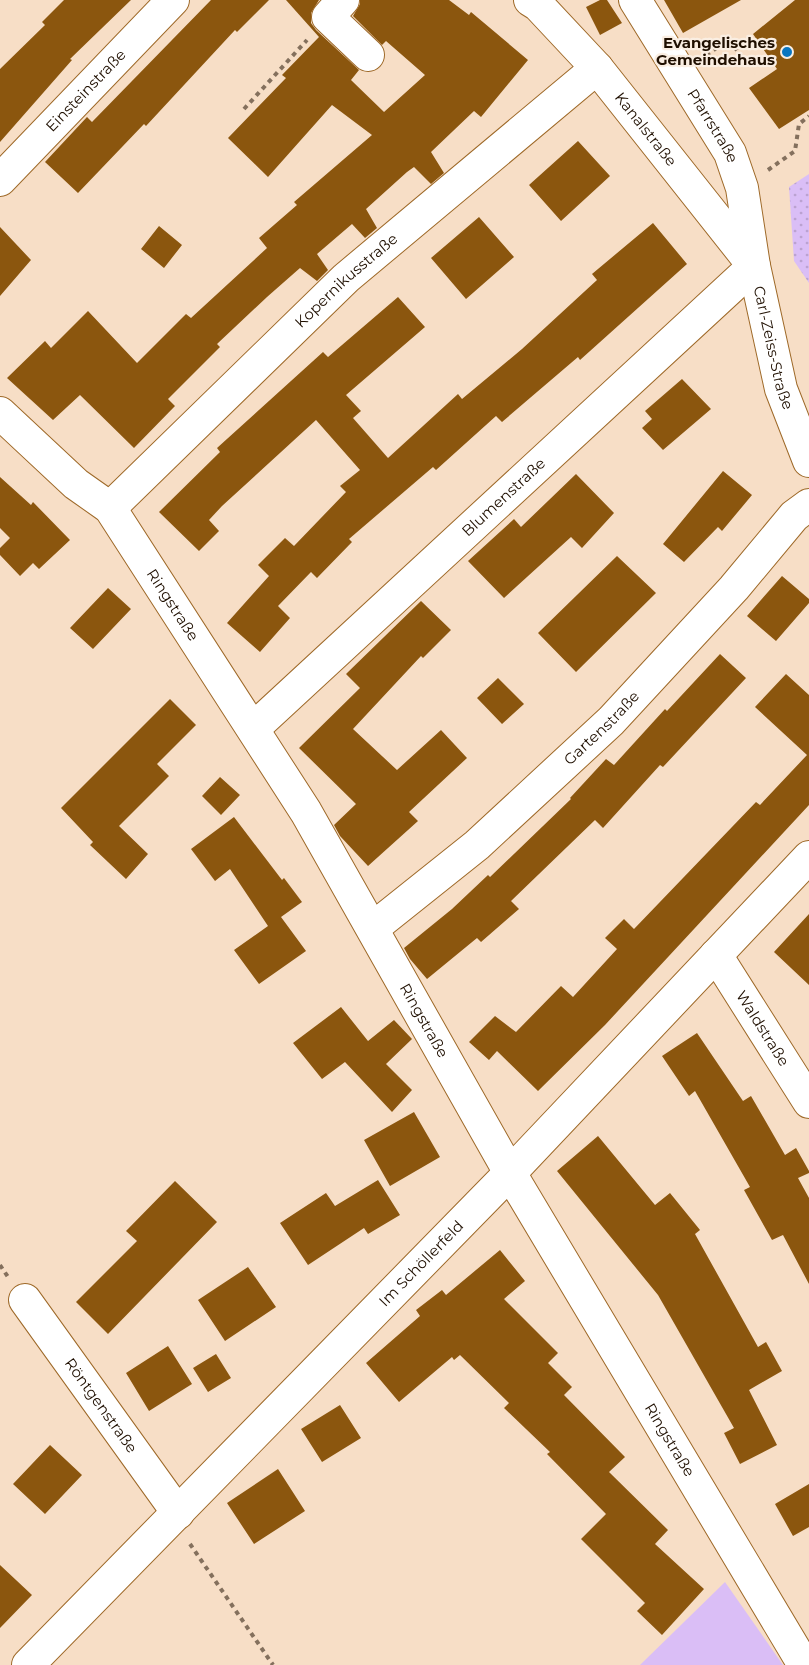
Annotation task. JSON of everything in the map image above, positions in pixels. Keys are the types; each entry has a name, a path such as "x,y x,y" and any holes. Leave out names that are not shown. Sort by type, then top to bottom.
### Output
{"street":[{"name":"Einsteinstraße","path":"0,180 173,0"},
{"name":"Kanalstraße","path":"530,0 538,5 597,68 754,266"},
{"name":"Pfarrstraße","path":"635,0 730,153 742,188 754,266"},
{"path":"336,9 368,55"},
{"name":"Kopernikusstraße","path":"110,508 346,278 597,68"},
{"name":"Carl-Zeiss-Straße","path":"754,266 781,389 809,461"},
{"name":"Blumenstraße","path":"254,728 754,266"},
{"name":"Ringstraße","path":"0,413 76,484 110,508 254,728 373,928 510,1173 804,1665"},
{"name":"Gartenstraße","path":"373,928 477,844 611,721 734,588 794,516 809,505"},
{"name":"Im Schöllerfeld","path":"28,1665 510,1173 809,857"},
{"name":"Waldstraße","path":"716,955 809,1102"},
{"name":"Röntgenstraße","path":"25,1300 175,1516"}],"path":[{"path":"244,109 336,9"},
{"path":"703,57 729,40 745,61"},
{"path":"765,172 795,152 799,124 809,116"},
{"path":"175,1516 273,1665"}],"shaded area":[{"path":"809,174 809,283 794,261 789,187"},
{"path":"725,1582 783,1665 640,1665"}],"building":[{"path":"64,0 131,0 70,59 72,60 0,142 0,69 45,25 42,22"},
{"path":"211,0 269,0 237,32 235,30 146,126 144,124 78,193 45,162 87,117 92,122"},
{"path":"286,0 319,0 311,13 311,23 359,70 351,80 384,112 425,75 386,41 382,45 353,16 360,0 449,0 469,15 471,12 528,60 481,117 474,111 431,152 444,173 431,184 414,167 407,172 366,209 377,228 365,238 352,224 317,254 328,270 317,281 300,268 267,297 217,344 220,347 168,399 175,406 134,448 80,395 53,420 7,378 45,341 51,348 88,311 137,363 186,314 191,318 267,248 259,238 297,205 294,202 372,135 332,105 268,177 228,138 286,78 282,75 319,37"},
{"path":"600,0 607,0 622,23 600,35 586,7"},
{"path":"664,0 741,0 683,33"},
{"name":"Evangelisches Gemeindehaus","path":"795,0 809,0 809,110 779,129 749,88 777,69 753,34"},
{"path":"578,141 610,176 561,221 529,185"},
{"path":"479,217 514,257 466,299 431,258"},
{"path":"653,223 687,264 580,360 578,357 502,422 496,416 436,470 433,467 349,539 352,542 317,578 311,572 278,606 290,618 260,652 227,623 269,576 258,565 285,538 294,546 346,492 340,486 360,470 316,420 209,520 219,531 199,551 159,512 220,452 217,448 323,352 328,357 398,297 425,327 346,395 361,411 353,418 388,458 458,394 462,399 522,349 597,280 592,274"},
{"path":"159,226 182,245 164,268 141,249"},
{"path":"0,227 31,260 0,296"},
{"path":"682,379 711,409 663,450 642,428 652,419 645,411"},
{"path":"723,471 752,495 722,531 718,527 684,562 663,544"},
{"path":"576,474 614,513 582,548 571,537 504,598 468,561 514,519 521,527"},
{"path":"0,477 31,505 33,502 70,540 39,569 33,563 20,576 0,555 0,548 10,538 0,528"},
{"path":"617,556 656,593 576,672 538,633"},
{"path":"782,576 809,599 809,603 776,641 747,616"},
{"path":"108,588 131,609 93,649 70,628"},
{"path":"421,601 451,630 423,658 421,656 353,729 397,770 441,730 467,758 409,812 418,821 368,866 340,836 334,825 356,804 299,748 360,688 346,674"},
{"path":"720,654 746,678 663,767 660,765 603,828 595,820 511,901 519,909 481,942 477,938 427,979 404,948 452,909 488,875 490,877 571,799 606,759 614,765"},
{"path":"786,674 809,695 809,805 605,1025 538,1091 497,1051 489,1060 469,1042 495,1016 516,1032 561,986 573,997 617,949 605,938 624,919 634,929 756,802 760,805 807,755 755,707"},
{"path":"498,678 524,704 502,724 477,698"},
{"path":"170,699 196,725 157,764 169,776 119,826 148,854 126,879 90,845 93,842 61,808"},
{"path":"220,777 240,795 221,815 202,796"},
{"path":"234,817 282,880 284,878 302,902 281,917 306,951 259,984 234,950 268,926 230,869 215,881 191,849"},
{"path":"809,914 809,985 774,952"},
{"path":"341,1007 368,1041 394,1020 412,1039 386,1064 412,1090 392,1112 345,1062 322,1079 293,1043"},
{"path":"697,1033 743,1101 751,1096 785,1155 796,1148 809,1171 798,1178 809,1198 809,1284 783,1235 772,1240 744,1190 750,1187 695,1091 689,1096 662,1056"},
{"path":"414,1112 440,1157 390,1186 364,1140"},
{"path":"598,1136 655,1205 670,1193 700,1230 695,1234 758,1347 766,1342 782,1371 749,1390 777,1445 740,1464 724,1433 734,1428 658,1295 557,1171"},
{"path":"378,1180 400,1215 368,1234 364,1228 308,1265 280,1223 326,1193 335,1206"},
{"path":"175,1181 217,1222 108,1334 76,1302 137,1241 126,1231"},
{"path":"500,1250 525,1281 504,1299 558,1353 548,1363 572,1387 564,1395 625,1457 609,1472 668,1530 655,1544 704,1589 662,1635 637,1611 645,1603 581,1539 606,1514 547,1454 550,1452 504,1408 509,1403 460,1355 454,1360 452,1357 399,1402 366,1363 420,1316 416,1310 442,1290 446,1295"},
{"path":"248,1267 276,1307 225,1341 198,1300"},
{"path":"168,1346 192,1384 149,1411 126,1373"},
{"path":"216,1354 231,1378 208,1392 193,1368"},
{"path":"340,1405 361,1438 322,1462 301,1429"},
{"path":"50,1445 82,1475 45,1514 13,1484"},
{"path":"278,1469 305,1511 254,1544 227,1503"},
{"path":"809,1484 809,1527 793,1536 775,1504"},
{"path":"0,1565 32,1595 0,1628"}],"place":[{"name":"Evangelisches Gemeindehaus","path":"787,52"}]}
